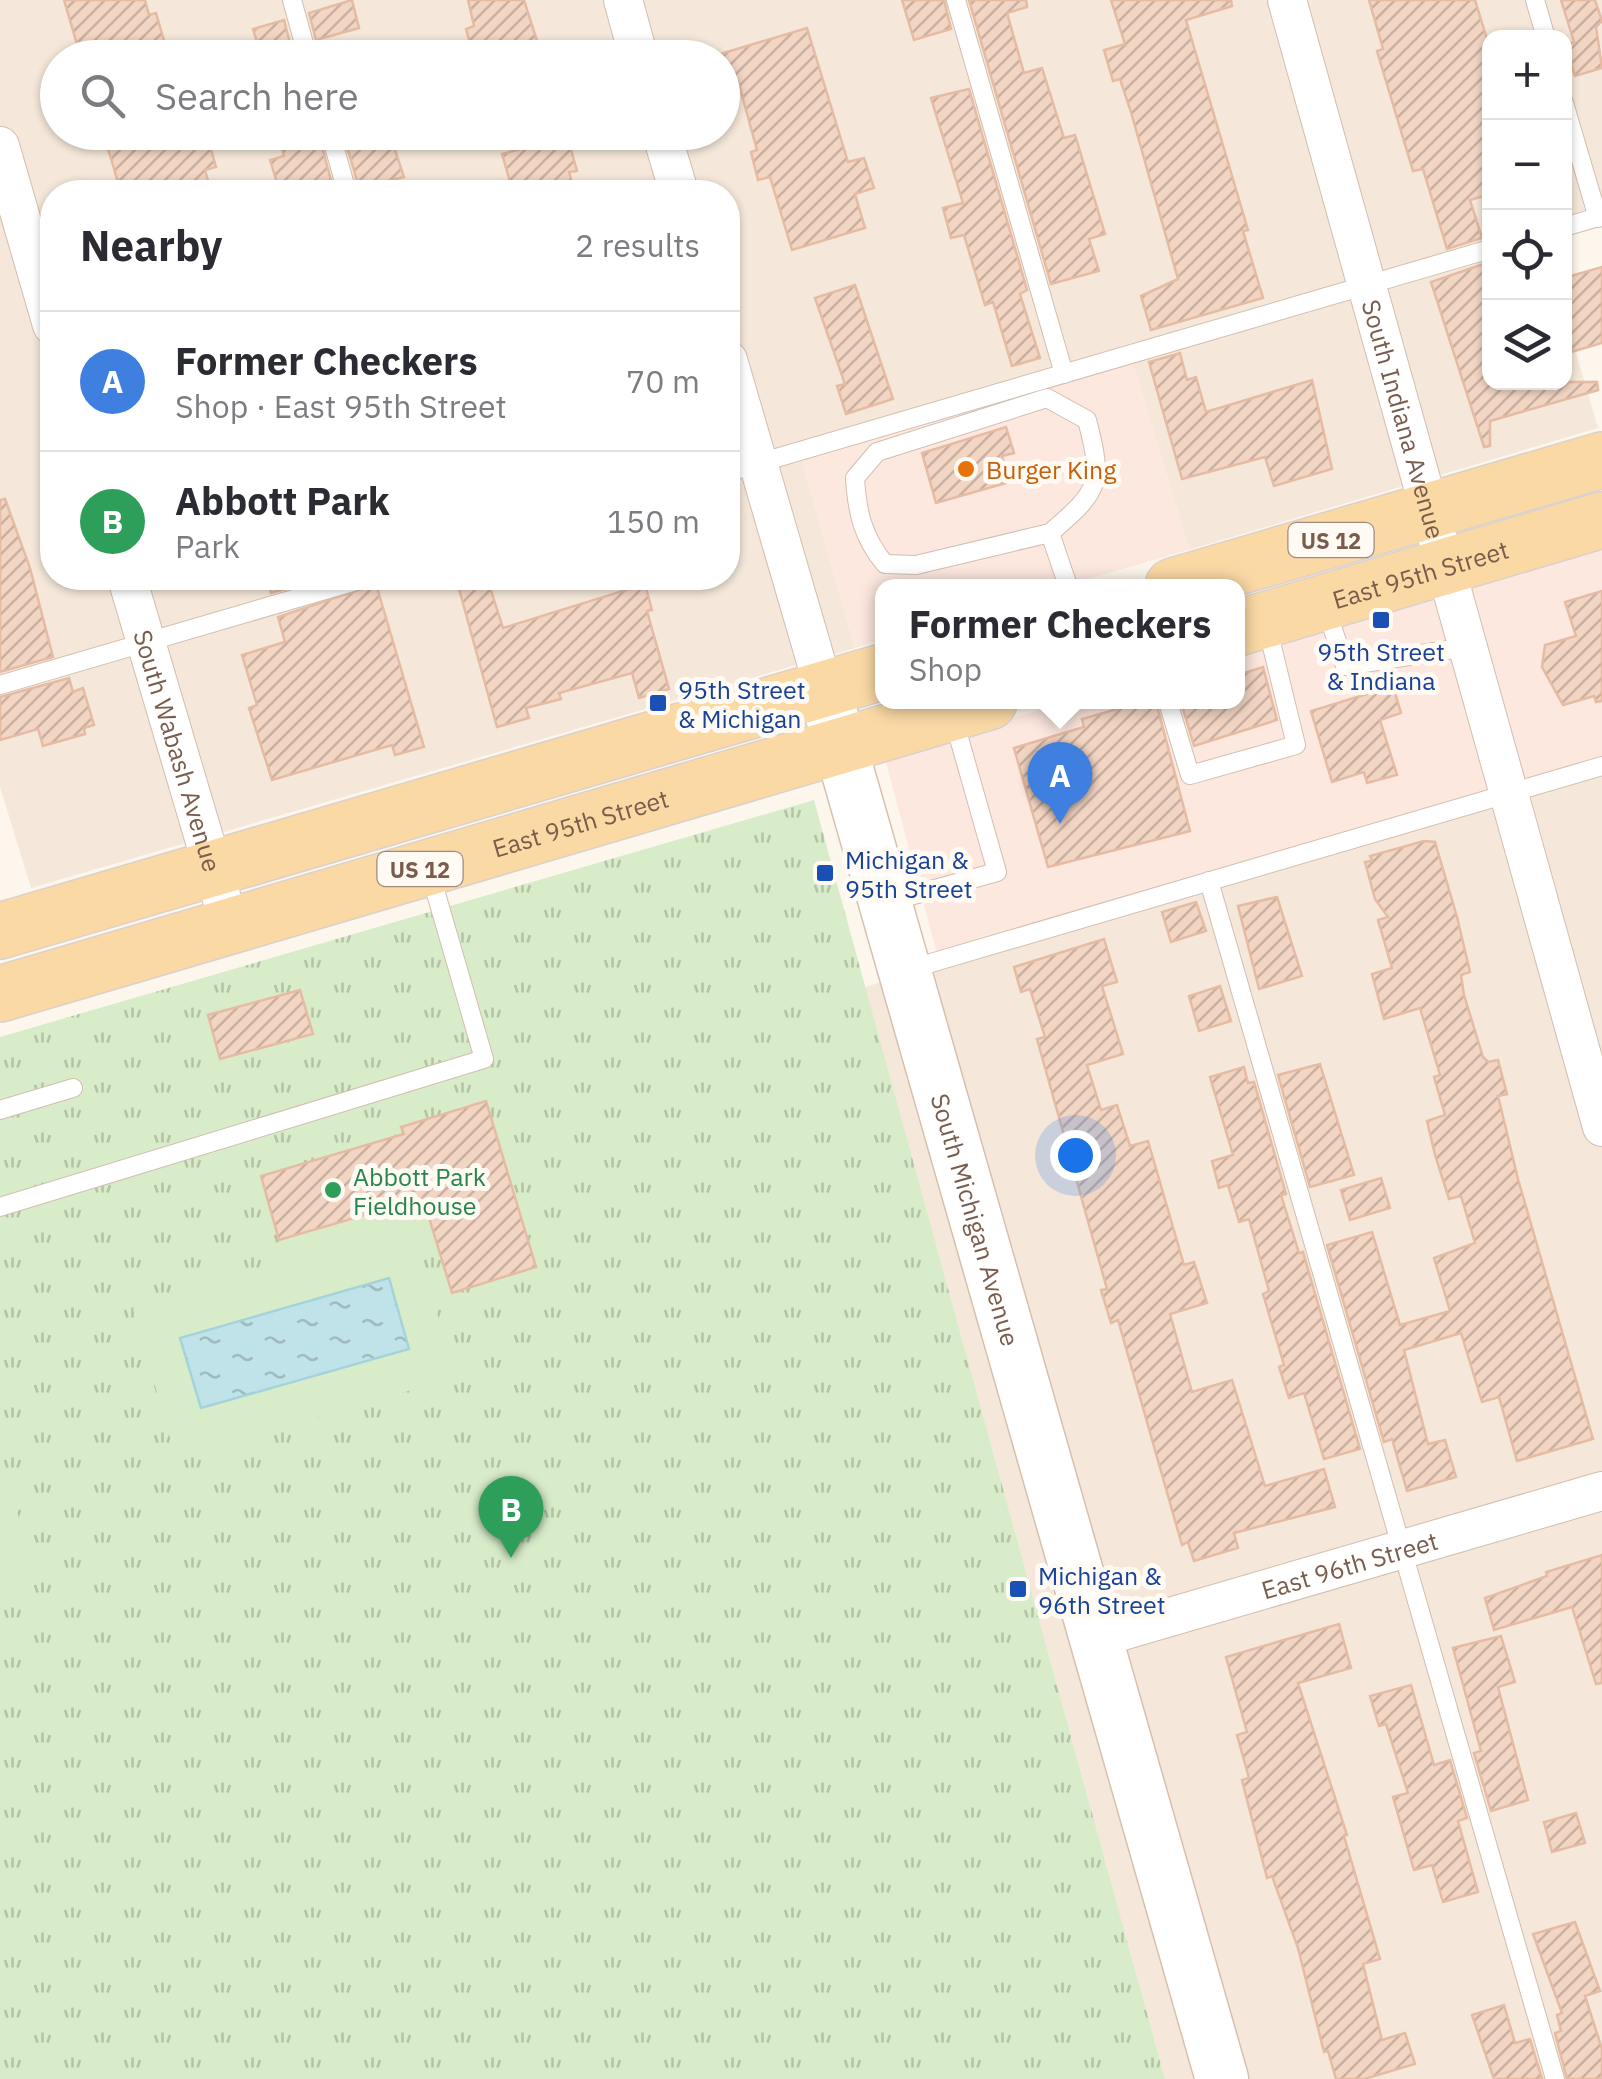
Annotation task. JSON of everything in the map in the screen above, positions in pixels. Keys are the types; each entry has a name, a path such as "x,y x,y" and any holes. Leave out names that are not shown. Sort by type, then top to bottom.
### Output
{"main road":[{"name":"US 12","path":"1196,579 1602,460"},
{"name":"East 95th Street","path":"1251,624 1602,520"},
{"name":"US 12","path":"0,932 875,674"},
{"name":"South Michigan Avenue","path":"824,689 1222,2079"},
{"name":"East 95th Street","path":"0,994 963,709"}],"street":[{"path":"622,0 634,40"},
{"name":"South Indiana Avenue","path":"1288,0 1602,1127"},
{"path":"0,146 40,284"},
{"path":"666,150 675,180"},
{"name":"South Michigan Avenue","path":"743,468 824,689"},
{"name":"South Wabash Avenue","path":"131,590 230,926"},
{"name":"East 96th Street","path":"1098,1638 1602,1492"}],"lane":[{"path":"292,0 303,40"},
{"path":"956,0 1064,374"},
{"path":"1535,0 1544,30"},
{"path":"1569,120 1600,217 1572,226"},
{"path":"335,150 344,180"},
{"path":"743,468 1482,251"},
{"path":"1047,398 1087,420 1098,462 1090,498 1050,533 916,565 885,564 869,544 857,508 855,478 878,452 1047,398"},
{"path":"1050,533 1066,579"},
{"path":"0,685 325,590"},
{"path":"1325,603 1345,666 1467,647"},
{"path":"1170,709 1190,775 1296,745 1251,624"},
{"path":"888,902 998,872 970,709"},
{"path":"907,970 1602,766"},
{"path":"0,1207 484,1058 429,867"},
{"path":"1209,881 1555,2079"},
{"path":"0,1110 73,1088"}],"shaded area":[{"path":"0,0 1602,0 1602,216 1572,225 1572,30 1482,30 1482,390 1572,390 1572,339 1598,428 1189,550 1130,354 800,452 855,648 31,888 0,787"},
{"path":"1130,354 1189,550 1088,579 875,579 875,642 855,648 800,451"},
{"path":"1602,546 1602,770 940,965 884,755 1044,709 1245,709 1245,650"},
{"path":"1602,770 1602,2079 1165,2079 865,987"}],"green space":[{"path":"814,800 1165,2079 0,2079 0,1037"},
{"path":"405,1204 456,1377 176,1459 133,1309 285,1264 279,1240","holes":["388,1279 408,1349 200,1408 181,1338"]},
{"path":"3,1462 34,1571 0,1581 0,1463"}],"water":[{"path":"389,1278 409,1349 201,1408 180,1338"}],"building":[{"path":"64,0 145,0 149,15 156,13 164,40 76,40"},
{"path":"352,0 359,28 316,40 309,13"},
{"path":"468,0 524,0 537,40 469,40 466,29 474,26"},
{"path":"902,0 944,0 951,29 914,40"},
{"path":"969,0 1026,0 1027,7 1007,13 1024,73 1042,68 1064,138 1075,135 1105,234 1089,239 1099,271 1051,284"},
{"path":"1111,0 1231,0 1232,6 1186,20 1248,230 1243,231 1263,298 1151,330 1141,296 1178,279 1131,112 1120,79 1113,81 1104,50 1125,44"},
{"path":"1369,0 1475,0 1484,30 1482,196 1470,200 1482,238 1447,249 1423,169 1413,171 1377,51 1383,49"},
{"path":"1561,0 1595,0 1602,21 1596,27 1602,68 1575,76 1570,30"},
{"path":"284,20 289,40 256,40 253,29"},
{"path":"807,28 848,162 864,158 874,188 855,194 865,228 792,250 770,177 758,180 751,152 757,150 740,88 740,48"},
{"path":"969,89 1027,290 1020,294 1040,358 1012,366 993,302 985,305 964,235 951,238 943,208 963,203 931,98"},
{"path":"108,150 211,150 216,167 205,170 208,180 117,180"},
{"path":"282,150 323,150 331,180 276,180 270,160 284,156"},
{"path":"348,150 395,150 404,177 357,180"},
{"path":"516,150 571,150 577,171 569,172 571,180 510,180 502,154"},
{"path":"1482,264 1482,390 1572,390 1572,382 1597,382 1598,390 1490,421 1490,446 1484,447 1431,282"},
{"path":"1602,267 1602,343 1572,352 1572,300 1572,276"},
{"path":"855,285 893,399 846,414 837,386 845,384 815,298"},
{"path":"1180,353 1187,380 1196,377 1206,412 1312,380 1332,469 1274,486 1265,457 1182,479 1149,362"},
{"name":"Burger King","path":"1006,427 1014,453 1002,456 1010,482 936,503 922,453"},
{"path":"5,499 30,568 53,657 0,672 0,500"},
{"path":"358,590 378,590 424,747 395,755 392,745 272,780 249,708 257,705 242,655 285,642 278,617"},
{"path":"459,590 491,590 503,628 626,590 647,590 652,610 647,611 669,689 639,698 632,673 559,693 561,699 526,708 529,718 497,727"},
{"path":"1602,591 1602,701 1596,702 1594,696 1563,705 1542,667 1545,645 1576,636 1565,602"},
{"path":"1263,667 1277,720 1194,746 1183,709 1245,709 1245,673"},
{"path":"69,678 73,692 83,688 94,725 84,728 85,734 43,746 38,729 0,740 0,697"},
{"path":"1393,686 1401,713 1380,720 1397,775 1367,783 1364,772 1332,782 1311,711"},
{"path":"1117,709 1158,709 1190,831 1048,867 1014,748 1084,727 1082,719"},
{"path":"1424,841 1435,842 1457,917 1470,972 1461,975 1464,995 1483,1057 1488,1062 1498,1060 1507,1094 1498,1096 1518,1179 1593,1439 1517,1461 1499,1397 1482,1402 1461,1333 1404,1350 1428,1444 1445,1440 1456,1477 1407,1491 1392,1439 1384,1442 1327,1245 1372,1232 1400,1325 1450,1311 1434,1258 1475,1243 1461,1196 1449,1199 1427,1121 1445,1115 1434,1077 1440,1075 1420,1008 1384,1019 1372,974 1392,968 1378,920 1388,917 1375,899 1365,862 1372,861 1370,856"},
{"path":"1277,897 1302,976 1259,989 1238,906"},
{"path":"1196,902 1206,931 1171,942 1162,912"},
{"path":"1104,939 1117,982 1102,986 1123,1054 1087,1065 1101,1110 1117,1105 1130,1146 1148,1141 1184,1265 1194,1262 1207,1303 1170,1314 1192,1392 1232,1380 1265,1486 1324,1469 1335,1507 1234,1533 1238,1548 1194,1561 1188,1542 1182,1545 1118,1320 1111,1323 1101,1290 1107,1289 1037,1039 1045,1037 1030,989 1021,992 1014,967"},
{"path":"1220,986 1231,1021 1199,1031 1189,996"},
{"path":"300,990 313,1034 220,1059 208,1015"},
{"path":"1320,1064 1354,1175 1310,1187 1278,1075"},
{"path":"1244,1067 1248,1083 1254,1082 1286,1194 1281,1195 1299,1253 1303,1252 1360,1449 1324,1459 1304,1393 1289,1398 1279,1367 1284,1365 1263,1294 1269,1291 1249,1219 1239,1222 1228,1185 1219,1188 1212,1161 1233,1155 1210,1077"},
{"path":"486,1101 536,1267 452,1293 423,1198 279,1240 261,1176 404,1134 401,1127"},
{"path":"1381,1178 1390,1208 1350,1220 1341,1190"},
{"path":"1602,1555 1602,1683 1596,1684 1572,1607 1494,1630 1485,1598 1547,1576 1546,1572"},
{"path":"1339,1624 1351,1668 1298,1683 1347,1835 1344,1836 1380,1959 1363,1964 1382,2040 1405,2033 1415,2064 1364,2079 1336,2079 1328,2051 1324,2052 1298,1948 1272,1876 1267,1878 1242,1780 1249,1778 1237,1735 1247,1732 1226,1657"},
{"path":"1501,1636 1515,1682 1498,1687 1528,1800 1491,1811 1474,1753 1481,1751 1453,1648"},
{"path":"1411,1685 1434,1765 1450,1760 1467,1818 1458,1821 1478,1892 1443,1902 1432,1865 1414,1870 1393,1797 1408,1793 1386,1724 1379,1726 1370,1696"},
{"path":"1576,1813 1585,1843 1552,1852 1544,1822"},
{"path":"1575,1922 1600,1991 1585,1996 1602,2049 1602,2079 1567,2079 1555,2033 1561,2031 1557,2015 1562,2013 1533,1934"},
{"path":"1504,2005 1515,2043 1530,2039 1542,2079 1494,2079 1472,2015"}],"place":[{"name":"Burger King","path":"966,469"},
{"name":"95th Street & Indiana","path":"1381,620"},
{"name":"95th Street & Michigan","path":"658,703"},
{"name":"Former Checkers","path":"1060,824"},
{"name":"Michigan & 95th Street","path":"825,873"},
{"name":"Abbott Park Fieldhouse","path":"333,1190"},
{"name":"Abbott Park","path":"511,1558"},
{"name":"Michigan & 96th Street","path":"1018,1589"}]}
